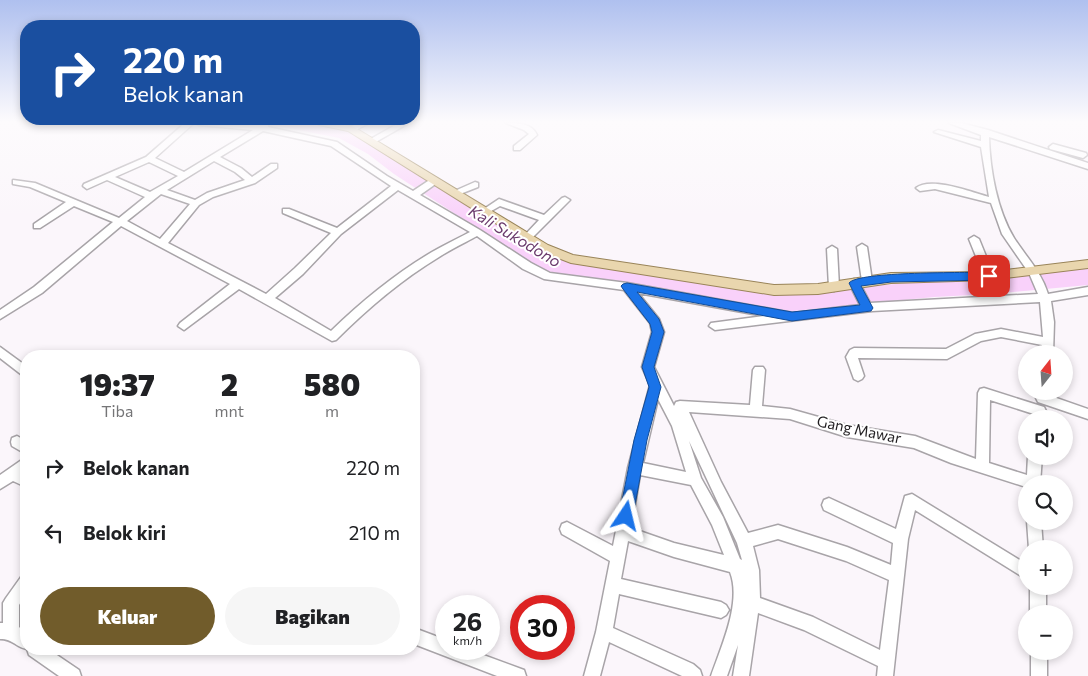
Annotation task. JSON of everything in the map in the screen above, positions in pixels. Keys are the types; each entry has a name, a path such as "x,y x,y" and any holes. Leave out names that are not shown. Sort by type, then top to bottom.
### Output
{"main road":[{"path":"392,155 559,256 592,263 774,290 834,287 891,278 989,276 1088,264"}],"street":[{"path":"87,186 149,159 154,155"},
{"path":"0,315 38,290 155,193 218,155"},
{"path":"350,155 398,186 415,194 478,232 541,274 633,288 792,317"},
{"path":"986,155 989,178 995,201 1007,233 1015,248 1033,271 1045,296 1048,317 1048,345"},
{"path":"1054,155 1086,165"},
{"path":"214,157 252,180"},
{"path":"149,159 184,175"},
{"path":"162,243 196,203 252,180 274,166"},
{"path":"107,177 155,193 196,203"},
{"path":"415,194 433,181"},
{"path":"16,182 32,185 119,221 266,299 332,337 357,312 396,281 430,258 478,232"},
{"path":"455,193 474,185"},
{"path":"266,299 299,271 338,232 398,186"},
{"path":"920,188 937,187 995,201"},
{"path":"527,238 565,200"},
{"path":"37,226 73,202"},
{"path":"486,211 499,202 546,219"},
{"path":"286,211 338,232"},
{"path":"974,239 989,276"},
{"path":"862,247 859,284 866,307"},
{"path":"832,249 834,287"},
{"path":"184,326 238,284"},
{"path":"633,288 656,322 658,332 648,367 655,387 678,425 695,480 744,568"},
{"path":"715,326 772,321 866,307 1045,296 1088,291"},
{"path":"858,376 852,357 854,354 947,354 979,337 1001,333 1039,345"},
{"path":"0,352 20,367"},
{"path":"756,410 759,370"},
{"path":"592,676 604,632 634,468 655,387"},
{"path":"982,467 984,393 1027,410"},
{"path":"1056,400 1088,414"},
{"name":"Gang Mawar","path":"744,541 716,486 680,406 756,410 790,414 847,431 915,442 951,457 1018,479"},
{"path":"6,479 20,468"},
{"path":"634,468 695,480"},
{"path":"6,479 20,480"},
{"path":"752,603 807,623 886,669 901,540 908,502 912,501 1018,567"},
{"path":"829,505 901,540"},
{"path":"567,529 618,557"},
{"path":"623,532 674,550 744,568"},
{"path":"741,676 752,603 744,568 744,541 778,532 847,554 898,576"},
{"path":"719,676 733,636 740,600 740,578 744,568"},
{"path":"613,585 720,610"},
{"path":"20,590 11,603 6,631 20,639"},
{"path":"604,632 687,670 694,676"},
{"path":"420,638 435,644"},
{"path":"43,655 73,676"},
{"path":"476,660 518,676"},
{"path":"1039,660 1039,676"}],"water":[{"name":"Kali Sukodono","path":"369,155 389,155 545,251 779,292 827,290 1088,267 1088,285 992,294 934,297 784,312 558,274 542,269 394,174"}],"route":[{"path":"626,516 634,468 655,387 648,367 658,332 656,322 640,305 627,286 792,317 867,308 854,283 891,278 989,276"}]}
